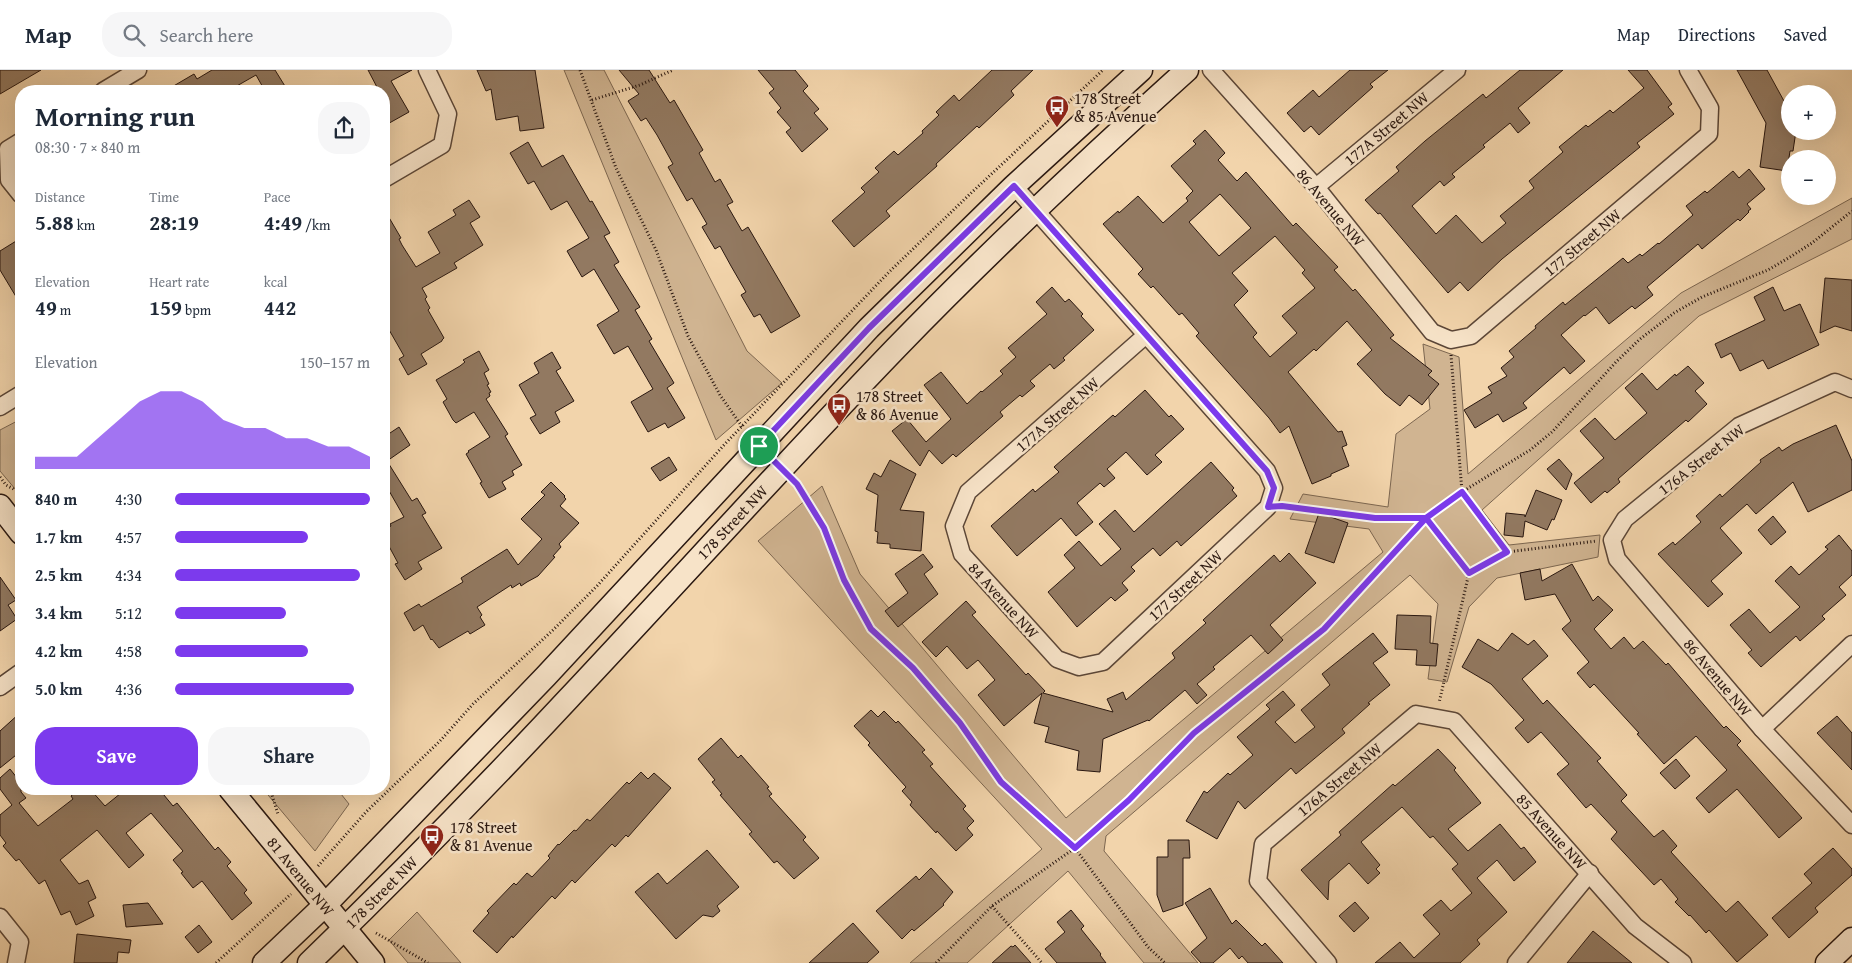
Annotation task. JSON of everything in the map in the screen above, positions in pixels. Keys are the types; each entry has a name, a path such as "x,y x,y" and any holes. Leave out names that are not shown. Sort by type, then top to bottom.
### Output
{"main road":[{"name":"178 Street NW","path":"264,963 325,905 546,676 869,328 1014,186 1141,70"},
{"name":"178 Street NW","path":"309,963 561,706 781,468 897,346 1035,208 1187,70"},
{"path":"0,506 15,525"},
{"name":"81 Avenue NW","path":"236,795 313,873 325,905 373,963"},
{"path":"1826,963 1852,939"}],"street":[{"path":"112,85 138,70"},
{"path":"390,175 442,145 448,114 427,70"},
{"name":"86 Avenue NW","path":"1212,70 1316,187 1432,332 1451,340"},
{"name":"177A Street NW","path":"1316,187 1457,70"},
{"name":"177 Street NW","path":"1451,340 1472,336 1709,134 1710,108 1688,70"},
{"path":"15,145 9,180 15,188"},
{"path":"1014,186 1267,471 1274,488 1268,507"},
{"name":"177A Street NW","path":"968,492 1146,335"},
{"name":"176A Street NW","path":"1612,540 1625,519 1739,426 1836,382 1852,389"},
{"path":"0,407 15,398"},
{"name":"84 Avenue NW","path":"968,492 954,526 962,554 1057,659 1079,667 1103,662"},
{"name":"177 Street NW","path":"1103,662 1268,507"},
{"name":"86 Avenue NW","path":"1612,540 1616,559 1762,730 1852,825"},
{"path":"1762,730 1852,644"},
{"path":"0,687 15,676"},
{"name":"176A Street NW","path":"1328,963 1258,881 1262,844 1416,714"},
{"name":"85 Avenue NW","path":"1416,714 1454,721 1635,926 1683,963"},
{"path":"1516,963 1590,873"},
{"path":"0,917 20,942 16,963"}],"path":[{"path":"580,70 616,168 656,250 688,336 720,395 742,427 759,446"},
{"path":"592,100 640,85 673,70"},
{"path":"390,789 440,741 473,704 585,599 742,427 889,272 1103,70"},
{"path":"937,963 992,906 1075,848 1129,800 1194,733 1324,629 1426,518 1462,492 1530,450 1552,432 1616,362 1640,339 1674,313 1702,296 1768,270 1790,257 1852,211"},
{"path":"1451,340 1451,361 1462,492 1507,552"},
{"path":"781,468 797,484 824,528 844,580 871,629 913,668 960,723 1001,782 1075,848 1148,947 1165,963"},
{"path":"0,477 6,485 15,490"},
{"path":"1268,507 1282,506 1375,518 1426,518"},
{"path":"1426,518 1469,573"},
{"path":"1435,718 1469,573 1507,552 1612,540"},
{"path":"272,795 278,814 284,821"},
{"path":"216,963 313,873 366,812 384,795"},
{"path":"313,873 314,857"},
{"path":"313,873 340,888"},
{"path":"992,906 1042,963"},
{"path":"360,912 376,933 428,963"}],"shaded area":[{"path":"564,70 604,70 747,351 782,383 716,440"},
{"path":"1852,198 1852,239 1699,316 1482,510 1509,545 1600,535 1598,557 1497,578 1469,607 1447,682 1428,679 1438,604 1410,575 1106,836 1104,851 1198,963 1144,963 1068,871 967,963 910,963 1042,849 758,541 822,486 860,574 1066,818 1383,552 1369,529 1290,519 1303,494 1388,507 1396,434 1430,409 1423,344 1459,357 1468,474 1681,293"},
{"path":"15,422 15,489 0,471 0,430"},
{"path":"268,795 342,795 349,804 315,851"},
{"path":"417,912 461,963 408,963 389,940"}],"building":[{"path":"0,70 41,70 15,85 0,94"},
{"path":"212,70 275,70 284,85 262,85 256,75 238,85 175,85 194,74 197,79"},
{"path":"368,70 412,70 391,81 409,112 390,123 390,85 376,85"},
{"path":"477,70 535,70 544,128 520,131 518,116 496,120 491,89 486,91"},
{"path":"619,70 649,70 670,103 674,100 703,150 699,153 715,182 720,179 733,202 727,205 742,231 748,227 800,316 771,333 760,314 754,317 741,295 746,292 720,246 715,249 702,227 707,224 692,198 687,201 668,167 673,164 657,135 646,118 641,121 628,101 639,94"},
{"path":"758,70 795,70 808,86 803,91 819,109 814,113 828,129 802,152 786,132 791,128 777,112 781,108 769,93 774,89"},
{"path":"992,70 1033,70 1011,91 1014,95 979,128 977,126 936,164 937,166 886,211 890,216 854,247 832,221 865,192 861,188 879,172 875,168 894,151 898,155 923,133 922,131 939,115 936,112 954,95 959,101"},
{"path":"1350,70 1388,70 1370,84 1373,87 1319,135 1311,126 1304,132 1287,113 1313,90 1319,97"},
{"path":"1520,70 1563,70 1518,108 1530,123 1518,133 1510,123 1483,145 1485,147 1452,174 1455,177 1444,186 1440,181 1412,206 1436,234 1456,215 1482,243 1506,223 1500,216 1534,188 1529,181 1563,152 1559,147 1586,125 1588,127 1610,110 1613,113 1644,88 1628,70 1647,70 1672,104 1668,107 1674,114 1637,143 1640,147 1502,259 1468,291 1460,282 1448,293 1380,213 1378,214 1365,200 1399,171 1396,167 1425,141 1483,94 1486,98"},
{"path":"1737,70 1767,70 1781,96 1781,140 1795,140 1793,150 1781,150 1781,170 1760,167 1766,123"},
{"path":"1205,130 1225,153 1218,160 1237,181 1246,172 1293,226 1296,223 1338,267 1334,270 1353,291 1355,289 1394,335 1390,338 1432,371 1428,375 1439,384 1422,405 1409,395 1400,406 1385,394 1357,364 1372,350 1347,321 1316,351 1314,349 1288,372 1338,432 1342,431 1347,445 1342,447 1349,466 1312,484 1289,426 1280,433 1269,418 1196,336 1199,333 1182,313 1179,315 1153,286 1151,288 1138,274 1143,269 1103,224 1138,196 1163,223 1188,201 1186,198 1193,191 1171,166 1196,144 1193,141","holes":["1220,194 1251,228 1219,256 1189,222","1275,236 1305,270 1302,273 1315,288 1282,316 1297,333 1270,357 1253,337 1257,333 1234,305 1248,291 1232,273"]},
{"path":"528,142 542,167 563,155 610,233 604,236 619,262 614,265 640,307 635,310 652,339 649,341 674,383 667,388 685,418 668,428 665,423 648,432 631,402 653,389 628,346 614,354 597,325 619,311 594,269 582,277 567,251 589,238 567,201 551,210 534,181 528,184 510,153"},
{"path":"1749,169 1765,189 1747,204 1751,209 1740,221 1738,219 1702,249 1698,244 1647,287 1653,295 1635,309 1632,306 1609,324 1596,307 1584,315 1561,335 1585,361 1570,374 1564,367 1523,403 1527,408 1503,422 1498,414 1475,428 1464,410 1492,393 1488,387 1507,376 1501,368 1514,357 1509,351 1536,328 1535,326 1563,302 1565,305 1623,258 1628,263 1659,244 1693,215 1686,206 1705,191 1707,193 1733,171 1739,178"},
{"path":"469,200 480,217 470,223 483,245 454,263 457,268 422,288 430,308 428,310 444,338 421,354 427,364 408,375 399,359 404,356 390,332 390,219 401,238 399,239 402,245 416,267 440,253 428,232 456,215 453,210"},
{"path":"15,242 15,295 0,270 0,251"},
{"path":"1825,278 1852,280 1852,331 1835,326 1820,333"},
{"path":"1052,287 1065,302 1069,299 1094,330 1063,358 1065,360 1054,369 1050,364 1030,381 1035,386 1022,397 1020,395 1000,412 1003,416 956,457 953,454 942,464 929,450 920,466 892,431 907,419 926,442 951,419 924,385 941,372 967,404 1003,374 1000,371 1016,357 1008,348 1047,314 1036,302"},
{"path":"1773,287 1784,311 1800,304 1819,345 1768,369 1763,360 1740,371 1731,353 1721,358 1715,344 1765,320 1754,297"},
{"path":"479,351 489,370 484,373 491,392 489,393 490,396 486,399 508,434 505,436 522,465 512,471 514,475 502,482 506,489 489,498 466,454 490,437 474,412 456,423 453,420 443,402 447,399 436,380 460,366 465,362 463,360"},
{"path":"552,352 561,368 556,371 574,401 555,412 560,422 540,434 530,418 536,415 519,385 539,373 534,363"},
{"path":"1688,366 1704,383 1695,391 1707,404 1688,422 1686,420 1618,479 1620,482 1607,493 1605,491 1591,503 1574,483 1604,458 1580,431 1595,418 1615,440 1647,413 1625,388 1642,373 1657,390 1675,374 1676,376"},
{"path":"1145,390 1169,417 1171,415 1184,429 1155,455 1162,462 1147,475 1126,452 1107,469 1115,478 1104,487 1100,483 1077,503 1093,522 1076,536 1061,518 1017,556 991,526 1033,489 1035,492 1059,472 1054,467 1113,415 1115,417"},
{"path":"1836,425 1852,461 1852,490 1808,512 1793,482 1756,514 1747,504 1720,528 1742,553 1711,581 1723,594 1708,607 1658,554 1673,542 1675,545 1701,522 1696,516 1720,494 1722,497 1761,462 1760,460 1779,447 1782,451 1793,444"},
{"path":"399,427 410,445 390,459 390,433"},
{"path":"669,457 677,470 660,481 651,468"},
{"path":"1559,459 1572,474 1566,490 1547,469"},
{"path":"890,460 916,474 900,510 924,512 921,551 890,548 890,544 877,543 878,532 875,531 878,495 866,489 874,473 881,477"},
{"path":"1211,462 1234,488 1232,490 1237,496 1181,546 1177,541 1160,556 1153,548 1131,567 1135,571 1122,583 1128,590 1115,601 1111,597 1077,627 1048,592 1075,568 1064,555 1079,541 1101,566 1121,549 1099,524 1115,510 1134,532"},
{"path":"390,466 412,501 417,498 426,513 422,515 442,548 418,562 422,569 405,580 395,564 398,563 390,548 390,524 404,517 390,492"},
{"path":"551,482 565,496 566,499 560,506 579,523 559,544 561,547 553,556 555,557 538,576 521,586 520,583 512,588 511,585 477,607 485,625 470,634 468,631 439,648 431,640 423,625 414,631 404,613 419,604 421,607 463,582 461,578 507,549 518,565 542,539 521,519 545,495 541,492"},
{"path":"1536,490 1562,500 1554,520 1552,519 1547,530 1525,521 1523,537 1504,535 1506,513 1525,515 1525,517"},
{"path":"1319,513 1348,523 1334,563 1305,553"},
{"path":"1773,516 1786,532 1771,545 1758,530"},
{"path":"1839,535 1852,551 1852,575 1839,587 1846,595 1822,616 1825,619 1800,641 1796,636 1761,667 1748,653 1752,650 1730,625 1749,609 1770,633 1800,607 1775,581 1791,566 1799,575 1828,549 1825,547"},
{"path":"1289,553 1316,583 1270,625 1283,640 1268,654 1251,635 1213,667 1215,669 1197,684 1207,695 1197,704 1185,690 1149,721 1103,739 1100,772 1077,770 1079,751 1045,742 1049,727 1034,723 1042,693 1004,726 978,695 995,680 978,660 967,669 947,646 936,657 922,642 966,601 976,612 972,615 1026,675 1028,673 1045,691 1043,693 1113,712 1107,699 1123,692 1126,700 1175,658 1172,653 1206,623 1203,620 1274,555 1280,562"},
{"path":"923,554 933,567 924,574 938,594 898,627 885,611 908,593 895,574"},
{"path":"1572,564 1593,601 1598,596 1613,610 1594,629 1611,649 1624,637 1634,649 1643,641 1666,665 1668,663 1722,726 1724,728 1726,726 1741,741 1737,745 1802,818 1779,838 1737,789 1709,813 1696,798 1727,770 1696,736 1664,764 1637,734 1639,733 1594,684 1590,688 1577,673 1589,662 1562,629 1571,621 1555,594 1525,600 1520,573 1540,569 1542,581"},
{"path":"0,577 15,599 15,601 8,605 15,616 15,620 0,631"},
{"path":"1397,615 1431,616 1430,643 1438,644 1436,666 1416,665 1417,650 1395,649"},
{"path":"1373,633 1388,652 1373,663 1390,685 1368,703 1370,704 1342,729 1345,733 1296,774 1291,768 1245,809 1238,801 1217,839 1186,821 1204,791 1207,793 1228,773 1230,775 1253,755 1237,737 1270,709 1266,705 1283,691 1295,705 1275,722 1295,743 1315,727 1301,710 1330,685 1322,674"},
{"path":"1512,633 1528,645 1534,640 1548,656 1522,679 1543,704 1547,700 1601,758 1597,761 1627,795 1621,801 1654,837 1663,830 1677,846 1671,852 1726,912 1738,901 1768,935 1737,962 1709,930 1706,933 1675,902 1678,899 1661,879 1654,885 1611,839 1617,832 1591,804 1586,808 1557,774 1569,764 1541,732 1528,743 1515,728 1524,720 1491,684 1462,667 1478,639 1498,651"},
{"path":"871,710 878,717 884,711 896,723 898,721 925,750 922,752 933,764 930,766 966,806 963,809 974,821 967,828 973,835 956,851 910,805 912,802 902,791 906,787 868,745 870,743 854,726"},
{"path":"1837,716 1852,733 1852,770 1817,733"},
{"path":"15,717 15,756 0,768 0,731"},
{"path":"721,738 738,758 741,755 769,787 767,788 772,794 769,796 806,837 803,840 819,858 794,879 777,861 774,863 749,834 752,832 720,795 722,794 712,782 715,780 698,759"},
{"path":"1438,749 1456,768 1454,770 1481,803 1448,829 1468,851 1500,824 1521,849 1524,847 1536,862 1514,881 1497,860 1477,878 1507,912 1477,940 1480,944 1460,963 1375,963 1400,942 1414,958 1440,934 1423,915 1441,900 1451,911 1472,893 1452,869 1458,864 1433,836 1430,838 1402,807 1361,842 1380,865 1376,869 1380,873 1368,884 1349,863 1329,881 1328,900 1301,870 1341,835 1339,832 1393,784 1395,786"},
{"path":"1676,759 1690,776 1675,789 1660,773"},
{"path":"10,769 15,775 15,795 24,795 26,798 19,803 38,826 73,799 72,795 95,795 105,806 119,795 164,795 173,806 177,803 215,850 218,847 231,862 227,866 247,890 244,893 252,903 232,920 202,881 193,888 173,860 183,851 151,813 126,833 144,855 129,868 97,830 60,860 79,884 88,880 96,898 88,902 94,916 76,925 70,911 61,915 45,880 39,884 19,859 16,861 3,846 6,843 0,835 0,815 12,805 0,789 0,778"},
{"path":"641,772 648,779 654,773 671,788 628,837 626,835 615,847 612,844 575,883 572,880 555,899 552,896 497,953 473,931 489,913 487,911 514,883 516,885 527,873 532,877 550,858 548,856 558,844 574,830 576,831 587,819 590,821 627,782 629,784"},
{"path":"1168,840 1189,840 1190,858 1183,858 1183,905 1163,912 1157,895 1157,857 1168,857"},
{"path":"1833,848 1852,869 1852,875 1815,908 1818,912 1789,938 1772,918 1812,883 1804,874"},
{"path":"707,850 739,887 717,906 720,911 713,917 703,915 676,939 635,892 658,873 667,884"},
{"path":"931,868 953,892 944,905 902,939 876,911 916,876 919,880"},
{"path":"1210,888 1232,924 1236,920 1262,946 1265,943 1283,963 1248,963 1242,956 1239,959 1230,948 1213,963 1201,963 1191,952 1207,938 1185,903"},
{"path":"1355,902 1369,918 1354,932 1339,916"},
{"path":"148,903 163,924 126,927 123,905"},
{"path":"1071,910 1084,926 1081,929 1106,963 1057,963 1045,949 1065,932 1057,922"},
{"path":"853,923 879,952 867,963 809,963"},
{"path":"199,925 212,942 198,953 185,937"},
{"path":"1593,931 1632,963 1567,963"},
{"path":"77,934 131,940 129,953 118,952 117,963 74,963"},
{"path":"1015,945 1031,963 992,963 1011,946"}],"place":[{"name":"178 Street & 85 Avenue","path":"1057,128"},
{"name":"178 Street & 86 Avenue","path":"839,426"},
{"name":"178 Street & 81 Avenue","path":"432,857"}],"route":[{"path":"759,446 797,484 824,528 844,580 871,629 913,668 960,723 1001,782 1075,848 1129,800 1194,733 1324,629 1426,518 1469,573 1507,552 1462,492 1426,518 1375,518 1282,506 1268,507 1274,488 1267,471 1014,186 869,328 759,446"}]}
